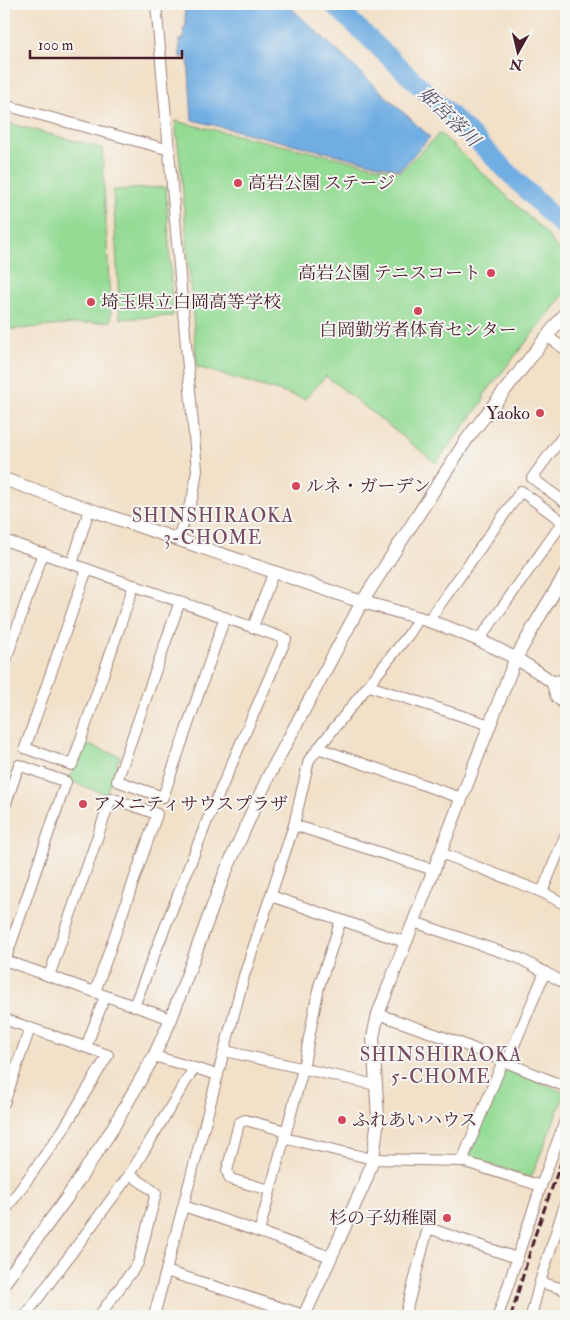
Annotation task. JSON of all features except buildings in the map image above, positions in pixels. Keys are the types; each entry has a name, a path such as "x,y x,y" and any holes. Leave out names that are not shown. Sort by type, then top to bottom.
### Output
{"street":[{"path":"156,4 197,470 193,496 177,540"},
{"path":"4,104 170,150"},
{"path":"4,1283 111,1131 154,1056 171,1019 224,873 260,794 362,602 467,439 566,312"},
{"path":"547,336 566,350"},
{"path":"566,432 532,478 566,503"},
{"path":"4,479 177,540 362,602 424,619 479,640 551,680 566,694"},
{"path":"154,1316 244,976 294,825 309,760 424,619 521,491 563,522 479,640"},
{"path":"72,564 90,510"},
{"path":"4,540 286,638 207,821 134,1006"},
{"path":"4,665 43,553"},
{"path":"87,569 25,748 72,765 134,585"},
{"path":"253,627 274,571"},
{"path":"166,1271 305,1316 366,1180 373,1159 378,1118 374,1038 378,1014 516,660 566,573"},
{"path":"180,601 117,781 163,797 225,617"},
{"path":"551,680 566,680"},
{"path":"551,680 556,697 566,706"},
{"path":"369,686 490,724"},
{"path":"318,748 461,798"},
{"path":"4,809 19,765 66,782 4,960 171,1019"},
{"path":"49,976 111,798 120,801 157,814 95,992"},
{"path":"294,825 434,870"},
{"path":"542,892 566,834"},
{"path":"441,853 542,892 566,905"},
{"path":"271,896 406,942"},
{"path":"259,1232 302,1069 319,986 341,920"},
{"path":"414,922 519,958 566,984"},
{"path":"462,1161 545,972"},
{"path":"86,1048 105,996"},
{"path":"378,1014 460,1043 566,1087"},
{"path":"4,1019 108,1055 64,1130 4,1212"},
{"path":"4,1103 30,1028"},
{"path":"224,1051 376,1085"},
{"path":"154,1056 218,1075"},
{"path":"25,1316 130,1174 194,1068"},
{"path":"498,1316 541,1186 566,1118"},
{"path":"270,1190 230,1179 227,1171 239,1123 246,1120 285,1134 373,1159 462,1161 541,1186"},
{"path":"99,1316 138,1263 156,1193 130,1174"},
{"path":"531,1316 566,1201"},
{"path":"184,1206 331,1257"},
{"path":"405,1316 428,1228 517,1258"},
{"path":"540,1282 566,1290"}],"green space":[{"path":"175,121 400,172 440,133 545,232 566,257 566,292 484,395 484,400 436,463 326,376 305,399 197,367 181,170"},
{"path":"4,122 102,148 111,321 4,330"},
{"path":"166,187 173,316 120,319 113,190"},
{"path":"83,743 120,756 106,794 69,781"},
{"path":"505,1066 565,1093 531,1178 469,1157"}],"water":[{"path":"184,4 287,4 430,137 400,170 192,120 188,57 180,57 179,40 184,39 183,28 186,28"}],"waterway":[{"name":"姫宮落川","path":"333,4 464,128 566,230"}],"railway":[{"path":"511,1316 535,1235 566,1149"}],"place":[{"name":"高岩公園 ステージ","path":"238,183"},
{"name":"高岩公園 テニスコート","path":"491,273"},
{"name":"埼玉県立白岡高等学校","path":"91,302"},
{"name":"白岡勤労者体育センター","path":"418,311"},
{"name":"Yaoko","path":"540,413"},
{"name":"ルネ・ガーデン","path":"296,486"},
{"name":"アメニティサウスプラザ","path":"83,804"},
{"name":"ふれあいハウス","path":"342,1120"},
{"name":"杉の子幼稚園","path":"447,1218"}],"district":[{"name":"SHINSHIRAOKA 3-CHOME","path":"213,527"},
{"name":"SHINSHIRAOKA 5-CHOME","path":"441,1066"}]}
